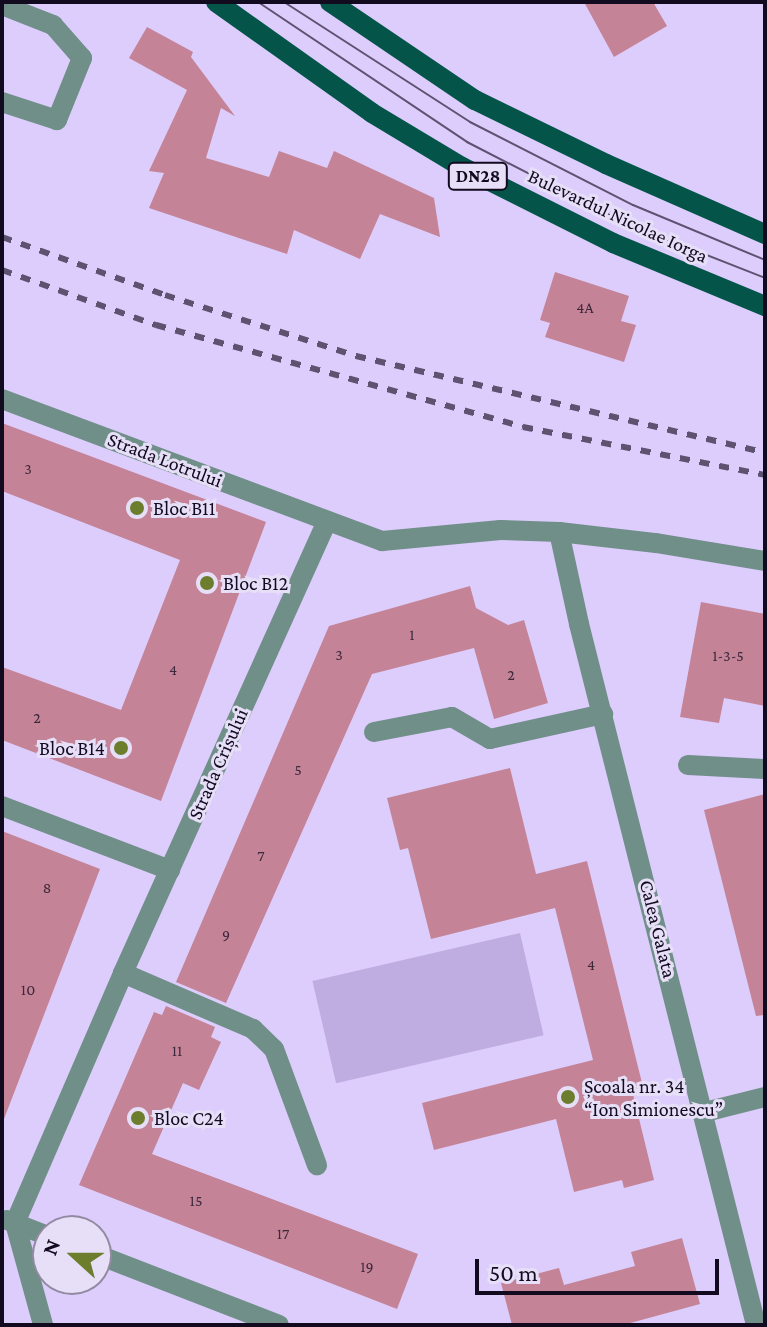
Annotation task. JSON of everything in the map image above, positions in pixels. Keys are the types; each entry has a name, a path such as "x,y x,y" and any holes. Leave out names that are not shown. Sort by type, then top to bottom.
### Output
{"main road":[{"name":"Bulevardul Nicolae Iorga","path":"216,2 372,113 462,167 613,243 765,306"},
{"path":"330,2 475,100 606,164 765,234"}],"street":[{"path":"2,5 53,25 82,58 57,120 2,102"},
{"name":"Strada Lotrului","path":"2,399 327,521"},
{"path":"327,521 382,541 500,530 559,532 656,543 765,561"},
{"name":"Strada Crișului","path":"8,1220 327,521"},
{"name":"Calea Galata","path":"559,532 756,1325"},
{"path":"374,732 452,717 490,739 603,714"},
{"path":"688,765 765,769"},
{"path":"2,806 170,870"},
{"path":"123,973 253,1029 264,1039 274,1049 317,1165"},
{"path":"705,1112 765,1097"},
{"path":"8,1220 32,1230"},
{"path":"8,1220 43,1325"},
{"path":"112,1260 279,1325"}],"shaded area":[{"path":"520,933 544,1035 336,1083 312,981"}],"building":[{"path":"584,2 653,2 667,26 614,57"},
{"path":"147,27 193,52 191,57 235,116 221,108 206,158 269,177 279,151 327,168 334,151 434,198 440,237 380,214 360,259 294,230 287,254 149,208 164,173 149,171 187,90 129,58"},
{"path":"555,272 629,296 621,321 636,325 624,362 545,337 550,323 540,320"},
{"path":"2,423 266,522 161,801 2,740 2,667 121,710 180,560 2,491"},
{"path":"470,586 476,608 508,625 524,620 548,703 494,719 474,648 372,674 226,1003 176,982 329,626"},
{"path":"701,602 765,614 765,706 724,698 719,723 680,717"},
{"path":"510,768 536,874 587,861 643,1087 632,1090 654,1180 624,1188 622,1180 574,1192 556,1119 434,1150 422,1103 593,1060 555,908 431,939 408,848 400,850 387,798"},
{"path":"765,794 765,1015 756,1016 704,810"},
{"path":"2,831 100,869 4,1119 2,1119"},
{"path":"166,1006 215,1027 211,1037 221,1042 199,1090 183,1083 152,1154 418,1254 397,1309 79,1185 154,1012 162,1015"},
{"path":"682,1238 700,1304 623,1325 512,1325 501,1283 559,1268 564,1285 635,1266 631,1252"}],"tram line":[{"path":"258,2 467,142 625,223 765,278"},
{"path":"284,2 470,122 633,205 765,260"}],"railway":[{"path":"2,237 165,295 356,356 765,453"},
{"path":"2,270 156,325 523,427 765,475"}],"place":[{"name":"Bloc B11","path":"137,508"},
{"name":"Bloc B12","path":"207,583"},
{"name":"Bloc B14","path":"121,748"},
{"name":"Școala nr. 34 “Ion Simionescu”","path":"568,1097"},
{"name":"Bloc C24","path":"138,1118"}]}
